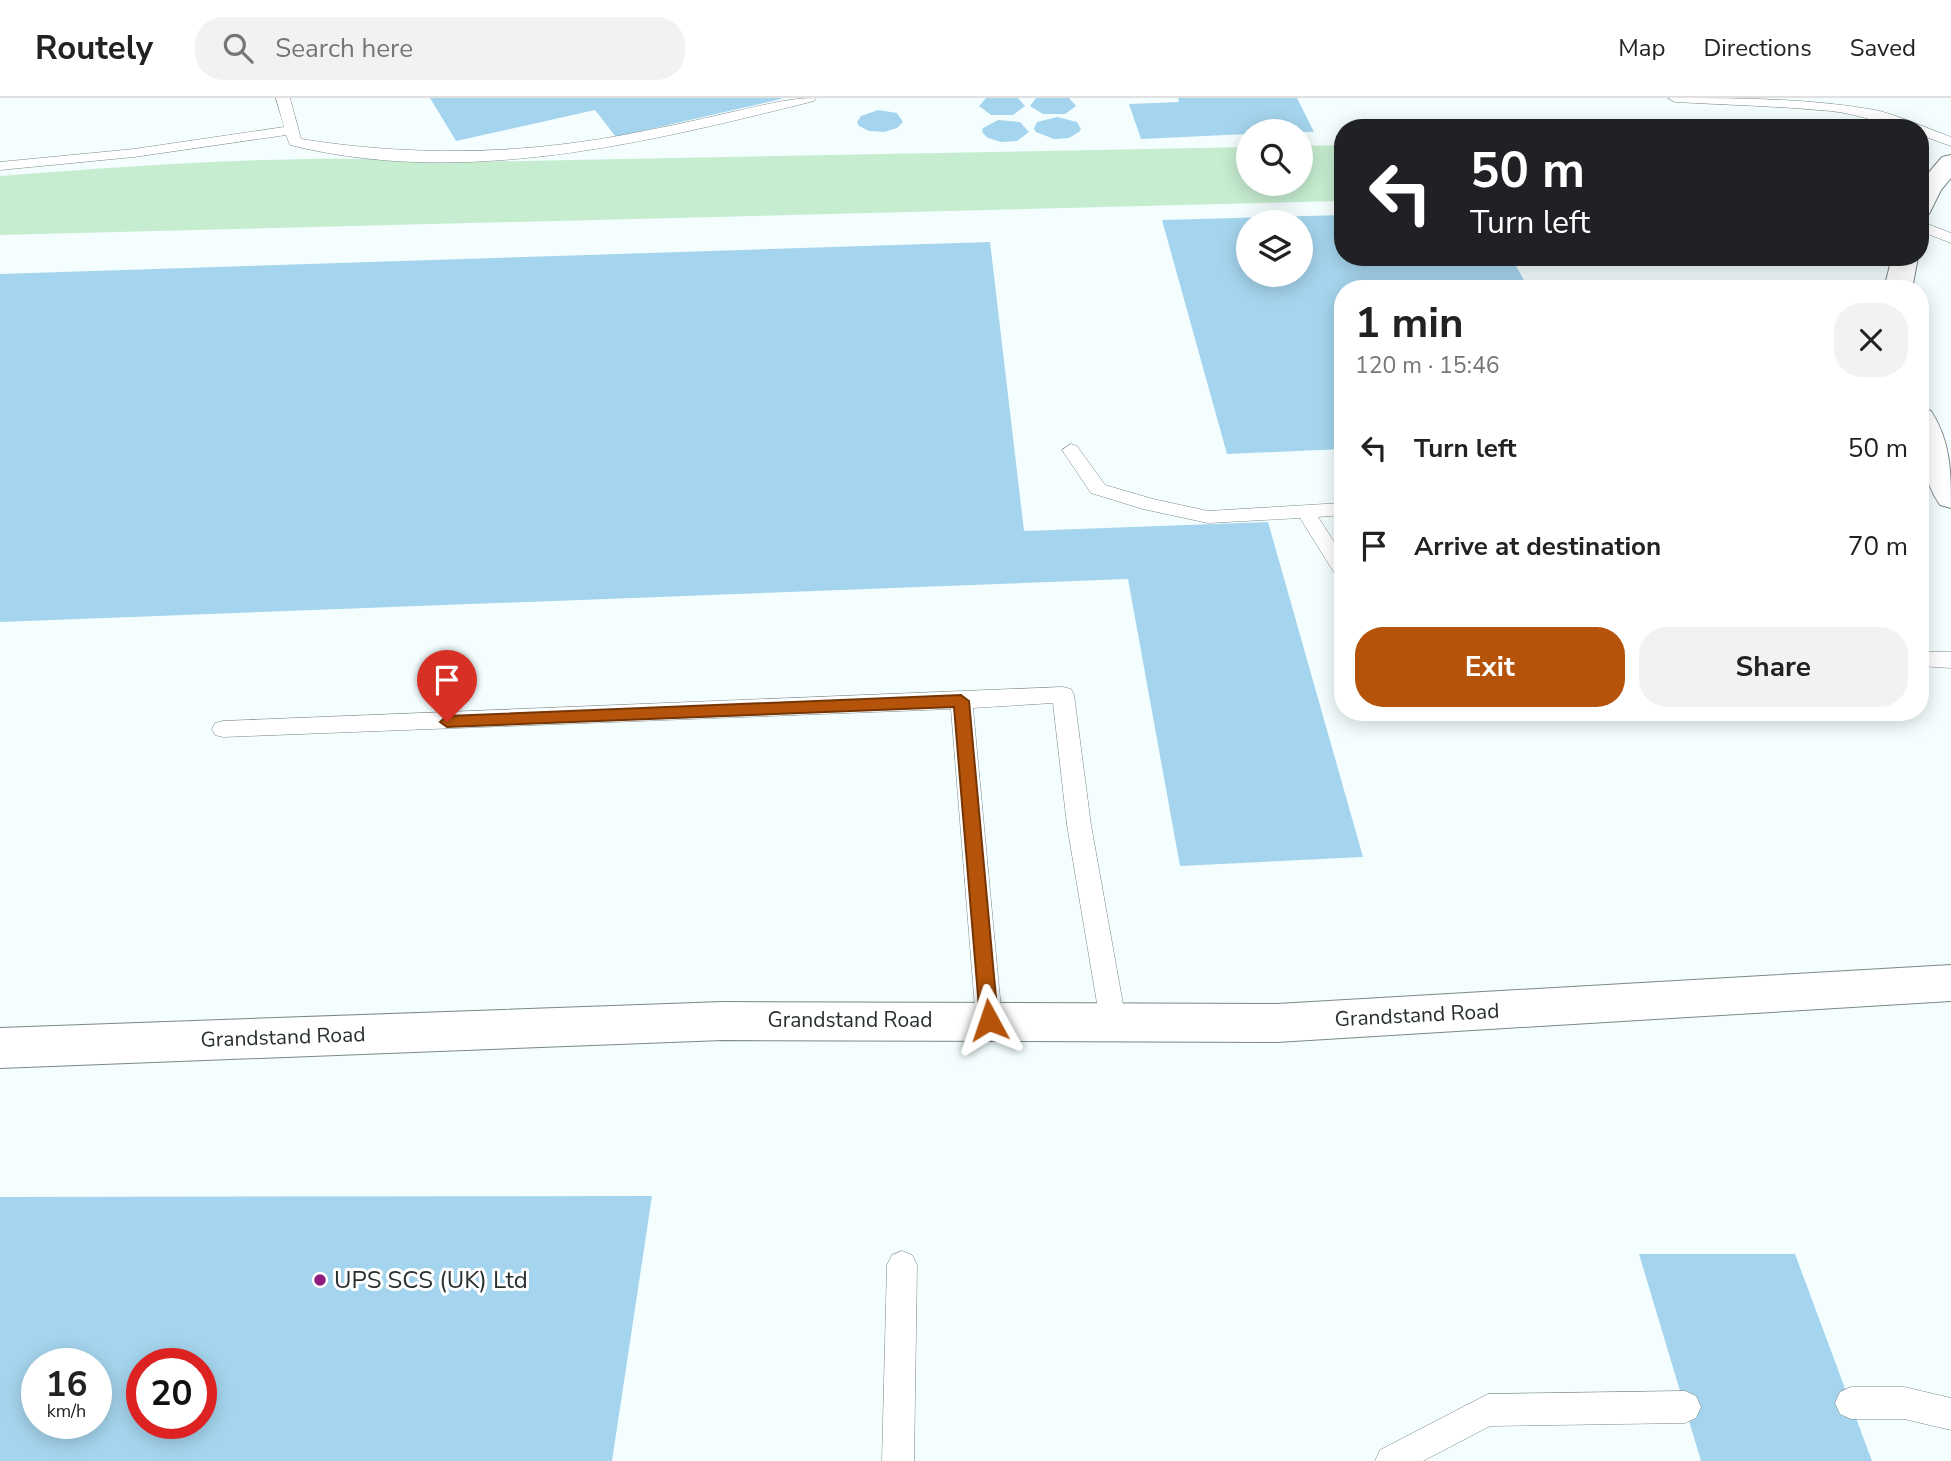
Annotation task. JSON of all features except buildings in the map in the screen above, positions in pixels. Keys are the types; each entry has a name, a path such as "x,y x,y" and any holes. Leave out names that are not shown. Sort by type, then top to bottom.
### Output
{"street":[{"path":"1929,188 1951,162"},
{"path":"1929,441 1951,498"},
{"name":"Grandstand Road","path":"0,1048 723,1021 1277,1023 1951,983"}],"lane":[{"path":"283,98 295,142 358,153 475,159 579,147 809,98"},
{"path":"1675,98 1843,103 1888,119"},
{"path":"0,166 134,153 292,130"},
{"path":"1929,133 1951,142"},
{"path":"1929,229 1951,238"},
{"path":"1071,450 1098,489 1150,505 1208,517 1334,510"},
{"path":"1305,512 1334,557"},
{"path":"1929,659 1951,660"},
{"path":"223,729 1063,695 1079,825 1113,1021"},
{"path":"961,701 989,1020"},
{"path":"898,1461 902,1265"},
{"path":"1851,1403 1904,1403 1951,1414"},
{"path":"1391,1461 1488,1410 1685,1407"}],"green space":[{"path":"1334,145 1334,201 0,235 0,176 116,167 290,159 464,162 1236,147 1236,196 1313,196 1313,146"}],"place":[{"name":"UPS SCS (UK) Ltd","path":"320,1280"}],"route":[{"path":"447,722 961,701 989,1020"}]}
